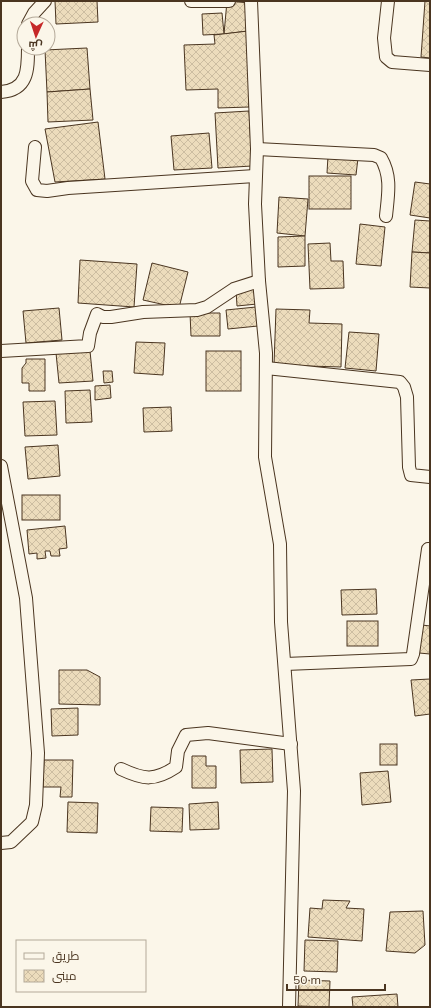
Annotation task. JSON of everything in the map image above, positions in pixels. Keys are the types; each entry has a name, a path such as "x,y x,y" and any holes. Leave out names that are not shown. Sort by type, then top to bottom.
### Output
{"street":[{"path":"32,16 45,1"},
{"path":"191,1 228,1"},
{"path":"251,1 257,149 255,204 259,281 266,353 265,457 280,544 281,622 294,791 289,1007"},
{"path":"388,1 384,38 386,57 392,62 430,65"},
{"path":"1,92 17,87 25,78 28,69 28,56"},
{"path":"35,147 32,181 37,190 47,191 68,188 256,176"},
{"path":"257,149 374,155 381,158 386,167 389,185 386,216"},
{"path":"1,351 88,346 90,333 97,314 103,317 111,317 143,312 197,310 207,307 234,289 259,281"},
{"path":"266,368 400,382 404,387 407,397 409,467 411,475 430,477"},
{"path":"1,466 4,496 26,598 38,753 36,805 32,822 11,842 1,843"},
{"path":"285,664 410,659 413,654 428,549"},
{"path":"121,769 132,774 152,778 164,775 176,767 178,751 186,735 208,733 291,744"}],"building":[{"path":"55,1 97,1 98,22 56,24"},
{"path":"227,1 250,3 248,31 224,34"},
{"path":"425,1 430,1 430,58 421,57"},
{"path":"222,13 224,34 203,35 202,14"},
{"path":"248,31 249,107 218,108 218,89 186,90 184,45 215,44 214,35"},
{"path":"87,48 90,89 47,92 45,56 56,56 56,49"},
{"path":"90,89 93,120 48,122 47,92"},
{"path":"249,111 252,166 218,168 215,113"},
{"path":"98,122 105,179 55,182 45,129"},
{"path":"209,133 212,168 174,170 171,136"},
{"path":"328,156 358,158 356,175 327,173"},
{"path":"309,176 351,176 351,209 309,209"},
{"path":"415,182 430,184 430,218 410,215"},
{"path":"279,197 308,199 305,236 277,233"},
{"path":"415,220 430,221 430,253 412,252"},
{"path":"360,224 385,227 381,266 356,264"},
{"path":"305,236 305,266 278,267 278,237"},
{"path":"330,243 331,261 343,261 344,288 310,289 308,244"},
{"path":"412,252 430,253 430,288 410,287"},
{"path":"80,260 137,264 134,307 78,303"},
{"path":"152,263 188,272 179,308 143,300"},
{"path":"255,288 257,304 237,306 236,290"},
{"path":"256,307 258,326 228,329 226,310"},
{"path":"59,308 62,340 26,343 23,311"},
{"path":"276,309 310,310 309,323 342,324 341,367 274,365"},
{"path":"190,313 220,313 220,336 191,336"},
{"path":"349,332 379,334 376,371 345,368"},
{"path":"136,342 165,343 163,375 134,373"},
{"path":"90,351 93,381 59,383 56,353"},
{"path":"206,351 241,351 241,391 206,391"},
{"path":"26,359 45,359 45,391 29,391 29,383 22,383 22,368 26,363"},
{"path":"103,371 112,371 113,382 104,383"},
{"path":"110,385 111,398 95,400 95,386"},
{"path":"90,390 92,422 66,423 65,391"},
{"path":"55,401 57,435 25,436 23,402"},
{"path":"171,407 172,431 144,432 143,408"},
{"path":"58,445 60,476 28,479 25,447"},
{"path":"22,495 60,495 60,520 22,520"},
{"path":"65,526 67,548 59,549 60,556 51,556 50,551 45,551 46,558 37,559 37,553 29,554 27,530"},
{"path":"376,589 377,614 342,615 341,590"},
{"path":"347,621 378,621 378,646 347,646"},
{"path":"422,625 430,626 430,654 419,653"},
{"path":"59,670 87,670 100,677 100,705 59,704"},
{"path":"430,679 430,714 415,716 411,680"},
{"path":"78,708 78,735 52,736 51,709"},
{"path":"380,744 397,744 397,765 380,765"},
{"path":"272,749 273,782 241,783 240,750"},
{"path":"192,756 206,756 206,766 216,766 216,788 192,788"},
{"path":"44,760 73,760 72,797 60,797 61,787 43,787"},
{"path":"388,771 391,802 362,805 360,773"},
{"path":"68,802 98,803 97,833 67,832"},
{"path":"218,802 219,829 190,830 189,804"},
{"path":"151,807 183,808 182,832 150,831"},
{"path":"323,900 350,901 346,908 364,909 362,941 308,937 310,908 322,909"},
{"path":"423,911 425,945 415,953 386,951 390,912"},
{"path":"305,940 338,941 337,972 304,971"},
{"path":"299,980 330,981 329,1007 298,1006"},
{"path":"397,994 398,1007 353,1007 352,997"}]}
